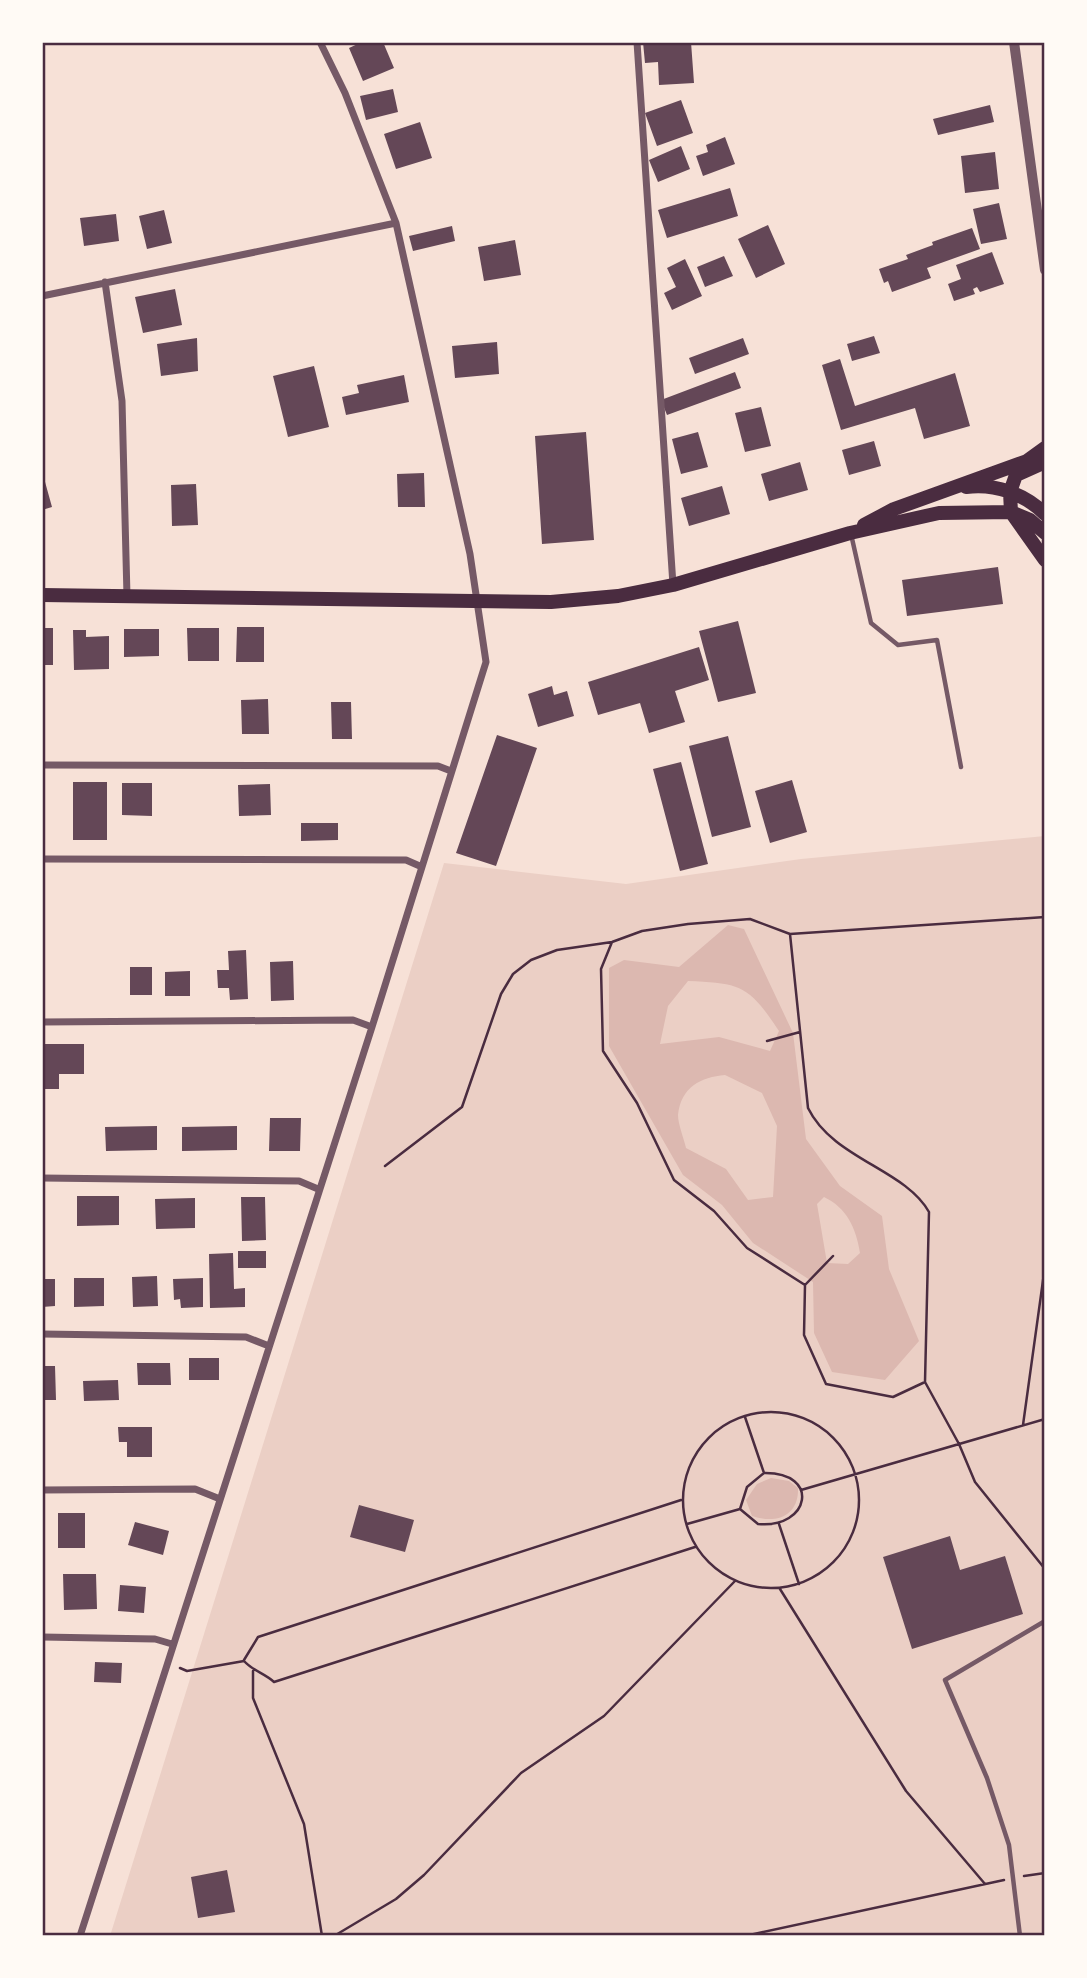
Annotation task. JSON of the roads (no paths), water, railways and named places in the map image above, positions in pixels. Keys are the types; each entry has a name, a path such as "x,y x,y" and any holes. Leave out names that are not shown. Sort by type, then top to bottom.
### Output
{"main road":[{"path":"850,533 894,509 1045,457"},
{"path":"1045,457 1016,475 1010,492 1011,512 1045,560"},
{"path":"948,489 978,485 1010,492 1022,497 1045,514"},
{"path":"43,595 551,602 618,596 673,585 850,533 939,513 1011,512 1030,520 1045,533"}],"street":[{"path":"80,1936 372,1027 485,662 479,600 396,223 345,93 320,42"},
{"path":"637,42 673,585"},
{"path":"1014,42 1045,270"},
{"path":"42,296 396,223"},
{"path":"105,282 122,401 127,596"},
{"path":"42,765 438,766 451,771"},
{"path":"42,859 405,860 422,866"},
{"path":"42,1022 353,1020 372,1027"},
{"path":"42,1178 299,1181 318,1189"},
{"path":"42,1334 246,1337 269,1346"},
{"path":"42,1490 195,1489 220,1499"},
{"path":"42,1637 155,1639 172,1644"}],"lane":[{"path":"850,533 872,623 898,645 937,640 961,766"},
{"path":"1020,1936 1009,1845 987,1778 945,1680 1045,1621"}]}
